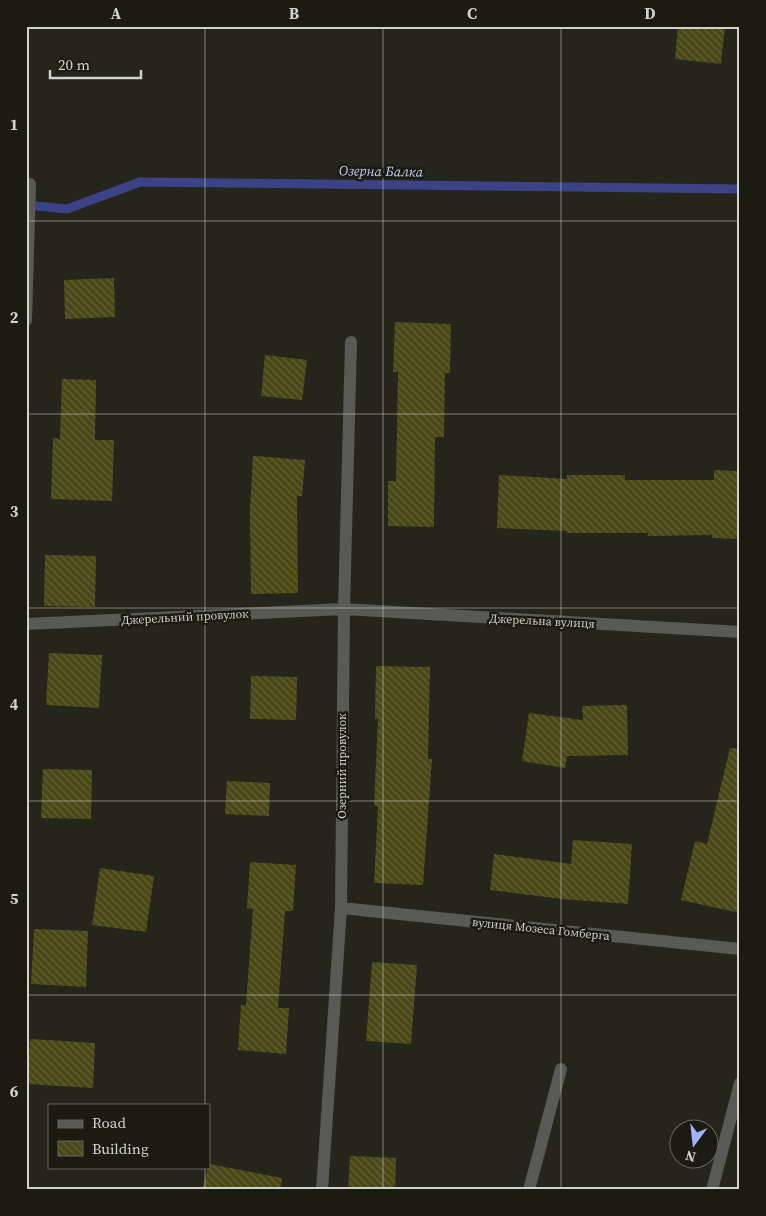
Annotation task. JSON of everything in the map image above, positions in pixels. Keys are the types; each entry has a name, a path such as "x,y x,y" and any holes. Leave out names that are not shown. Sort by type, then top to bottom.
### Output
{"street":[{"path":"26,320 30,184"},
{"name":"Озерний провулок","path":"322,1190 342,908 344,609 351,342"},
{"name":"Джерельний провулок","path":"26,624 344,609"},
{"name":"Джерельна вулиця","path":"344,609 740,632"},
{"name":"вулиця Мозеса Гомберга","path":"342,908 740,949"},
{"path":"529,1190 562,1069"},
{"path":"712,1190 740,1083"}],"building":[{"path":"678,26 725,26 721,64 675,59"},
{"path":"114,278 115,317 65,319 64,280"},
{"path":"395,322 451,324 450,373 445,373 444,437 435,437 434,527 388,526 388,481 396,481 398,372 393,372"},
{"path":"265,355 307,360 302,400 261,396"},
{"path":"62,379 96,380 95,440 114,440 112,501 51,499 53,438 60,439"},
{"path":"253,456 305,460 302,496 297,496 298,593 251,594 250,511"},
{"path":"714,470 740,471 740,539 712,538 712,535 648,536 648,533 567,533 567,531 497,528 499,475 567,479 567,475 625,475 625,480 714,480"},
{"path":"45,555 96,556 95,607 44,606"},
{"path":"49,653 102,655 99,708 46,705"},
{"path":"376,666 430,667 428,759 432,759 423,885 374,883 378,806 374,805 378,719 375,719"},
{"path":"251,676 297,677 296,720 250,719"},
{"path":"627,705 628,755 567,756 565,768 522,761 529,713 583,720 582,706"},
{"path":"730,748 740,749 740,913 681,900 695,841 707,844"},
{"path":"43,769 92,770 91,819 41,818"},
{"path":"227,781 270,783 269,816 225,814"},
{"path":"573,840 632,844 628,904 561,899 490,890 494,854 571,864"},
{"path":"250,862 296,865 293,911 285,911 278,1008 289,1008 286,1054 238,1050 241,1005 246,1005 253,909 247,908"},
{"path":"100,868 154,876 146,932 92,925"},
{"path":"34,929 88,931 86,987 31,984"},
{"path":"372,962 417,965 411,1044 366,1041"},
{"path":"30,1039 95,1043 93,1088 27,1084"},
{"path":"350,1156 396,1158 395,1190 348,1190"},
{"path":"210,1164 282,1178 281,1190 202,1190"}],"waterway":[{"name":"Озерна Балка","path":"26,205 67,209 140,182 740,189"}]}
